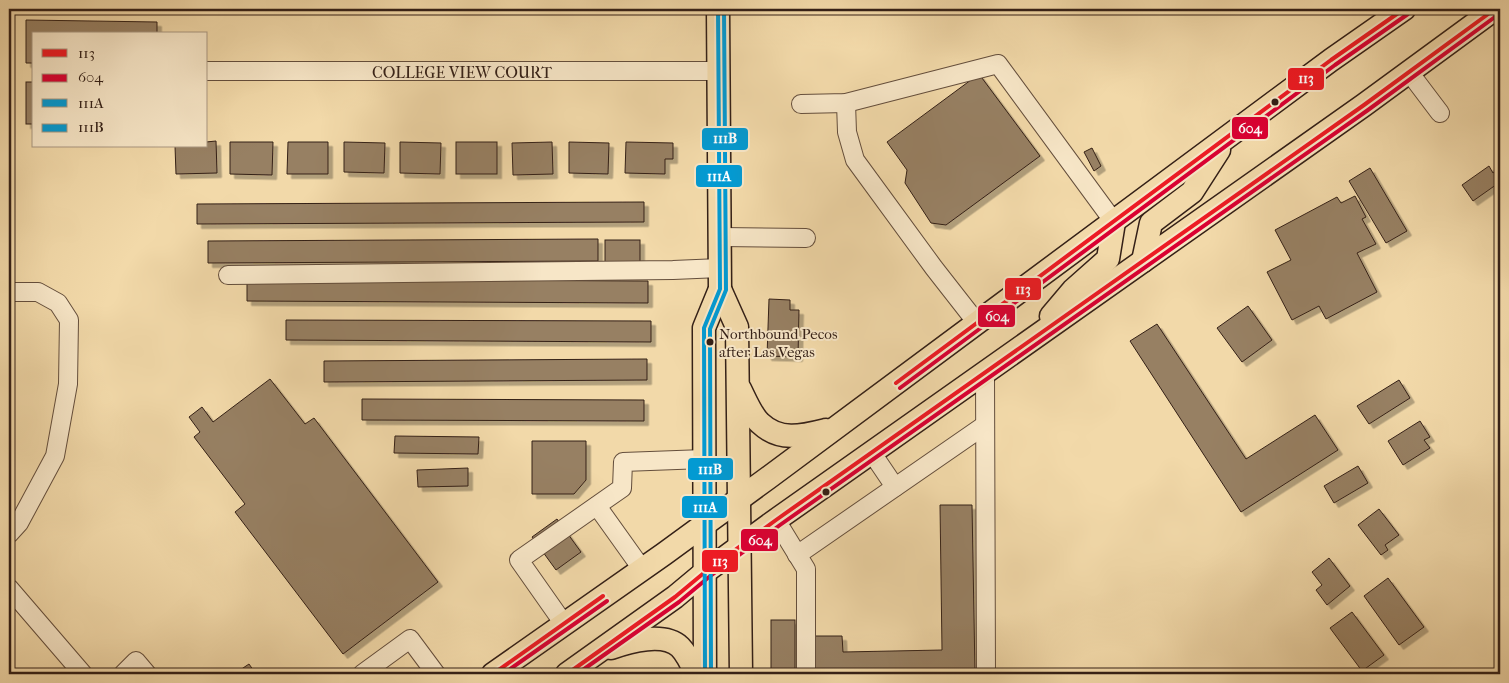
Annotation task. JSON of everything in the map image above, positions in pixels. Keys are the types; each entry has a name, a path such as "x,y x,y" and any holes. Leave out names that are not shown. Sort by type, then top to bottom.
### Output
{"main road":[{"path":"706,674 704,328 720,279 718,9"},
{"path":"493,674 705,524 1331,60 1404,9"},
{"path":"1459,35 1476,9"},
{"path":"567,674 776,520 1032,340 1495,9"},
{"path":"1143,261 1151,222 1192,192 1228,137"},
{"path":"1032,340 1073,290 1108,259 1114,222"},
{"path":"720,279 738,327 741,674"},
{"path":"738,386 758,422 773,432 784,436 802,436 837,427"},
{"path":"594,654 625,643 650,639 666,640 679,646 691,662 696,674"}],"street":[{"path":"801,104 846,103 998,64 1114,222"},
{"name":"COLLEGE VIEW COURT","path":"208,71 718,71"},
{"path":"1409,72 1440,113"},
{"path":"846,103 847,132 855,160 977,323"},
{"path":"720,237 806,238"},
{"path":"228,276 673,270 720,279"},
{"path":"9,292 38,292 58,302 69,320 68,384 55,456 19,523 9,534"},
{"path":"985,373 986,674"},
{"path":"797,555 985,425"},
{"path":"872,453 895,487"},
{"path":"564,624 519,560 622,488 623,462 704,458"},
{"path":"597,506 642,569"},
{"path":"776,520 806,570 806,674"},
{"path":"9,588 83,674"},
{"path":"362,674 410,639 436,674"},
{"path":"123,674 136,661 147,674"}],"building":[{"path":"26,20 157,22 157,32 32,32 32,63 26,63"},
{"path":"979,74 1040,156 946,225 931,223 905,183 907,170 887,142"},
{"path":"26,82 32,82 32,124 26,124"},
{"path":"216,141 217,173 176,174 175,148 208,148 208,142"},
{"path":"230,142 273,142 272,175 230,174"},
{"path":"288,142 328,142 328,174 287,174"},
{"path":"344,142 385,143 384,173 344,172"},
{"path":"400,142 441,143 440,174 400,173"},
{"path":"456,142 497,142 497,174 456,174"},
{"path":"552,142 553,174 513,175 512,143"},
{"path":"569,142 609,143 608,174 569,173"},
{"path":"626,142 673,143 673,159 665,159 665,174 625,173"},
{"path":"1092,148 1101,166 1094,171 1084,152"},
{"path":"1489,166 1493,173 1500,168 1500,182 1473,201 1462,185"},
{"path":"1370,168 1407,231 1386,243 1349,181"},
{"path":"1355,196 1366,217 1362,219 1376,244 1357,253 1377,292 1326,319 1319,306 1292,320 1267,272 1291,260 1275,230 1337,197 1341,203"},
{"path":"644,202 644,222 197,224 197,204"},
{"path":"598,239 598,261 208,263 208,241"},
{"path":"605,240 640,240 640,262 605,262"},
{"path":"247,279 648,281 648,303 247,301"},
{"path":"769,299 790,300 790,310 799,310 798,357 767,356"},
{"path":"1248,306 1272,340 1242,362 1217,328"},
{"path":"286,320 651,321 651,342 286,340"},
{"path":"1157,324 1246,459 1315,415 1338,450 1241,512 1130,341"},
{"path":"1497,350 1500,350 1500,379 1497,379"},
{"path":"647,359 647,380 324,382 324,361"},
{"path":"270,379 305,424 314,418 438,582 343,654 235,512 245,504 194,437 200,432 189,417 202,407 213,422"},
{"path":"1399,380 1410,398 1369,424 1357,406"},
{"path":"362,399 644,400 644,421 362,420"},
{"path":"1497,411 1500,411 1500,438 1497,438"},
{"path":"1420,421 1430,437 1424,440 1430,448 1403,465 1388,441"},
{"path":"395,436 479,437 478,454 394,453"},
{"path":"532,441 586,441 586,480 574,494 532,494"},
{"path":"1358,466 1368,483 1334,503 1324,486"},
{"path":"468,468 468,486 418,487 417,470"},
{"path":"1496,504 1500,504 1500,532 1496,532"},
{"path":"940,505 972,505 975,674 814,674 813,636 842,636 843,652 942,650"},
{"path":"1379,509 1399,535 1385,545 1388,550 1381,555 1358,525"},
{"path":"557,519 581,552 556,570 532,537"},
{"path":"1329,558 1350,586 1327,605 1316,590 1322,585 1312,572"},
{"path":"1496,565 1500,565 1499,611 1499,592 1495,592"},
{"path":"1388,578 1424,627 1399,645 1364,596"},
{"path":"1352,612 1384,655 1362,671 1330,628"},
{"path":"771,620 795,620 795,674 771,674"},
{"path":"249,664 256,674 234,674"}],"transit line":[{"name":"111A","path":"705,674 704,328 720,289 718,9"},
{"name":"111B","path":"711,674 710,329 726,290 724,9"},
{"name":"113","path":"896,383 1331,60 1404,9"},
{"name":"113","path":"567,674 675,597 705,572 776,520 1364,105 1495,9"},
{"name":"604","path":"900,388 1335,65 1408,14"},
{"name":"604","path":"577,674 679,602 709,577 780,525 1368,110 1499,14"},
{"name":"113","path":"493,674 603,596"},
{"name":"604","path":"503,674 607,601"}],"place":[{"name":"Northbound Pecos after Las Vegas","path":"710,342"}]}
